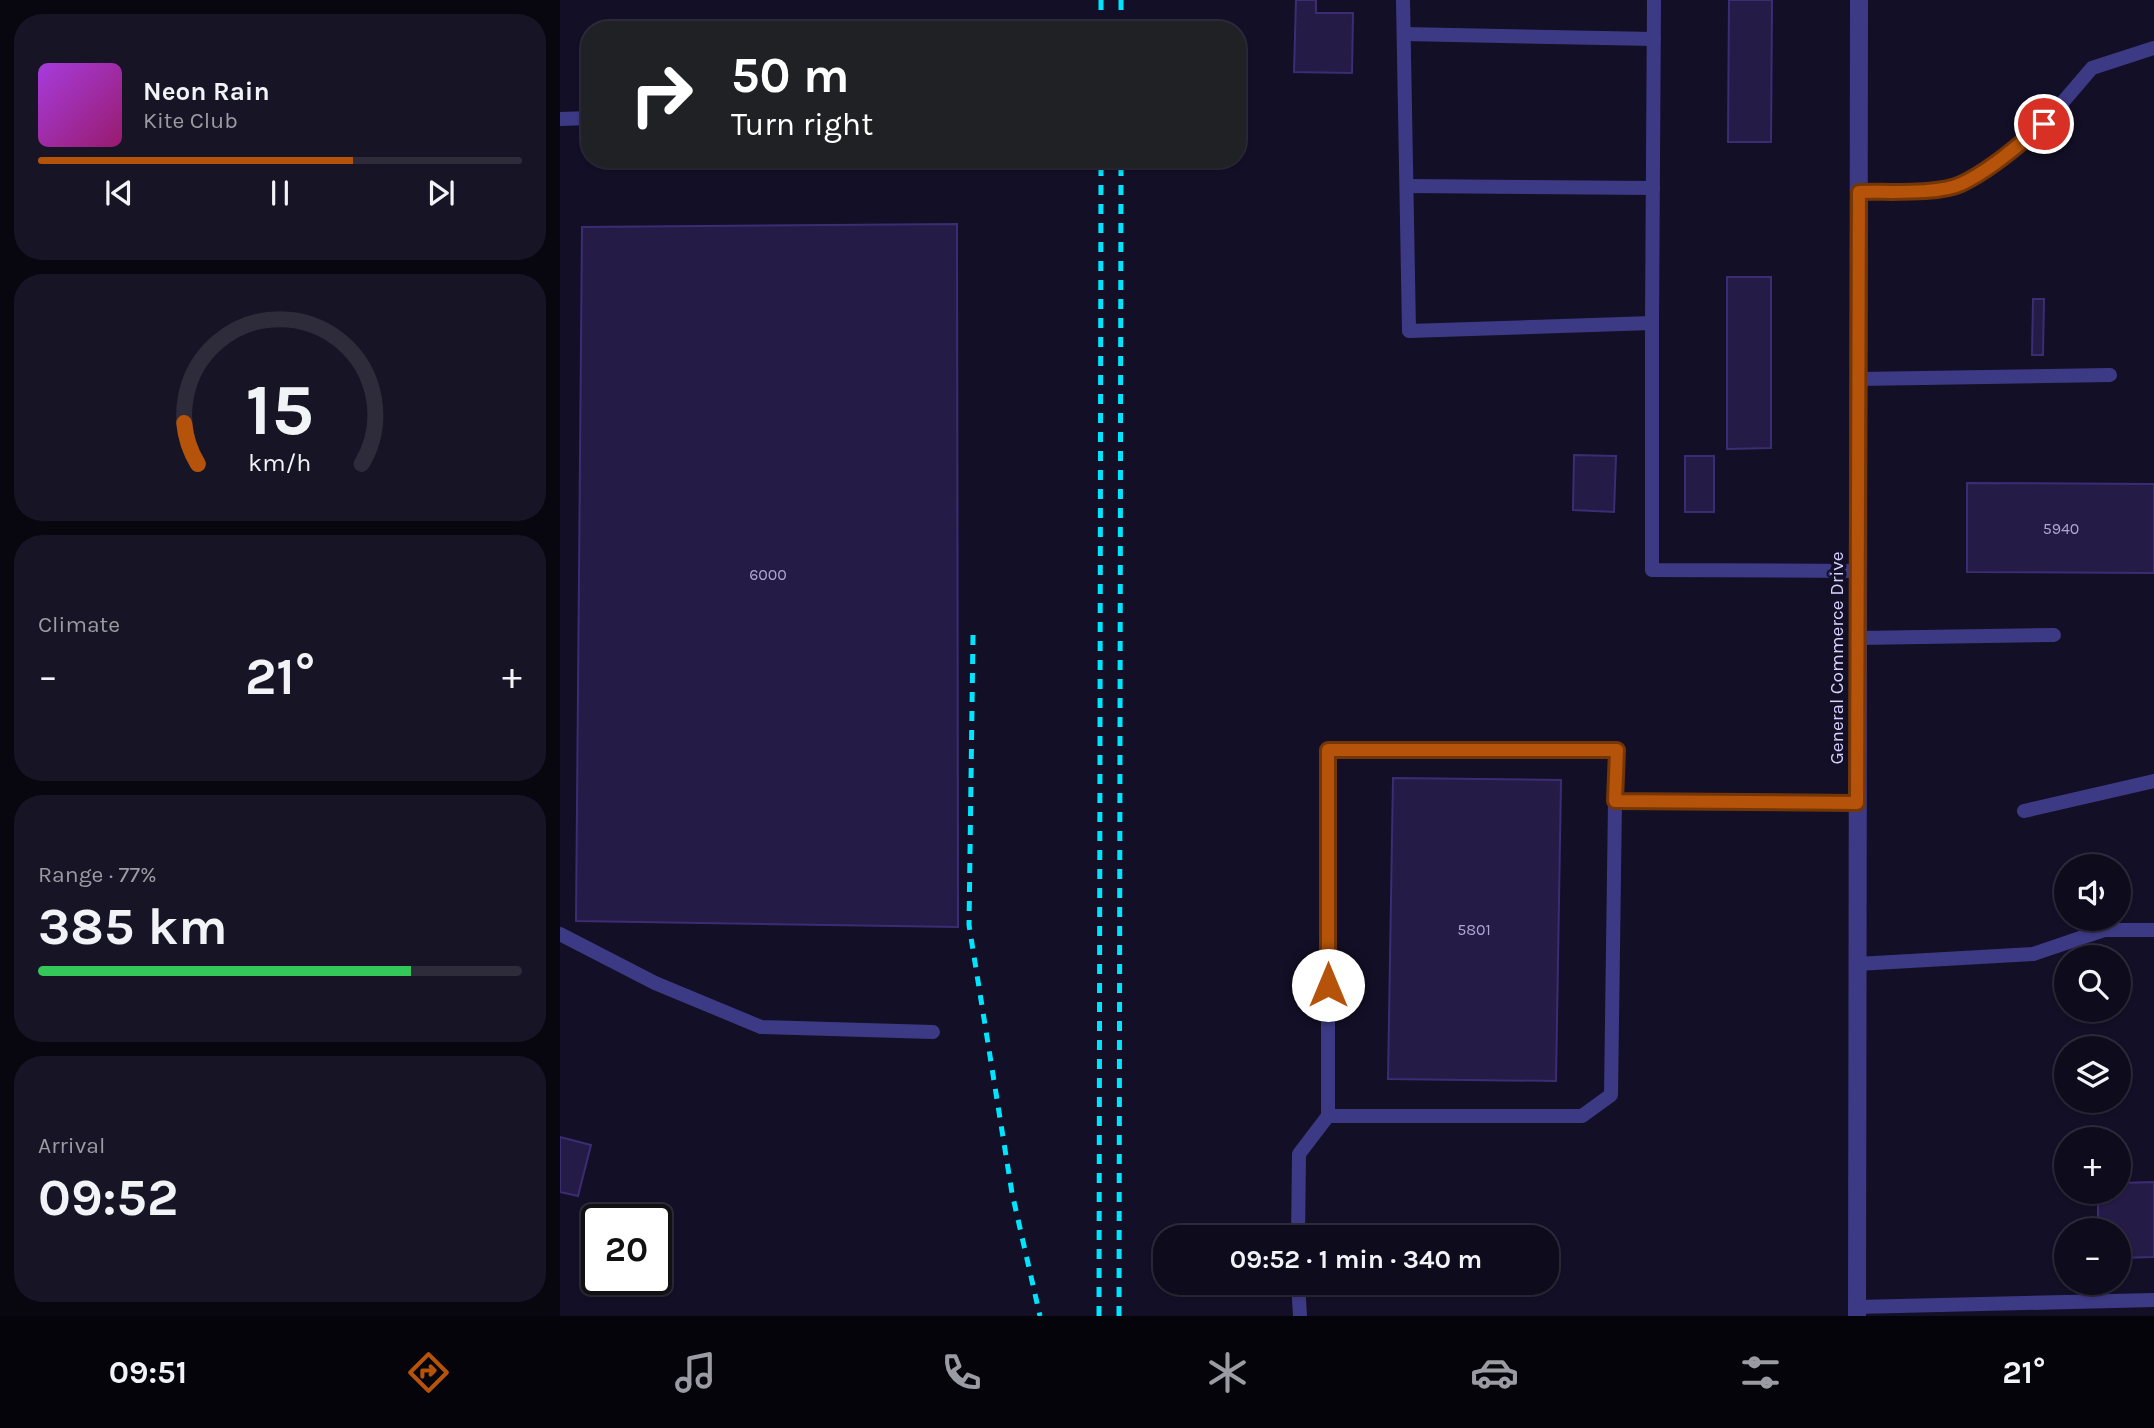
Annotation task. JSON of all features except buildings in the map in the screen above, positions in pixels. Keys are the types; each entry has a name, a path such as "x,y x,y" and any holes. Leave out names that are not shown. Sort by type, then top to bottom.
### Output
{"street":[{"name":"General Commerce Drive","path":"1857,1312 1859,0"}],"lane":[{"path":"1403,0 1409,331 1652,323"},
{"path":"1654,0 1652,570 1858,571"},
{"path":"1404,34 1654,39"},
{"path":"1859,192 1942,190 1960,184 1991,165 2044,124 2092,68 2154,48"},
{"path":"560,119 581,118"},
{"path":"1406,186 1653,188"},
{"path":"1858,379 2110,375"},
{"path":"1858,638 2054,635"},
{"path":"1298,1225 1299,1154 1328,1116 1328,750 1617,750 1611,1095 1582,1116 1328,1116"},
{"path":"2024,811 2154,781"},
{"path":"1615,801 1857,803"},
{"path":"1857,964 2033,954 2104,930 2154,930"},
{"path":"560,934 655,983 761,1027 933,1032"},
{"path":"1299,1295 1300,1316"},
{"path":"1857,1312 2154,1300"}],"railway":[{"path":"1101,0 1101,21"},
{"path":"1121,0 1121,21"},
{"path":"1099,1316 1101,168"},
{"path":"1119,1316 1121,168"},
{"path":"973,635 969,925 1012,1193 1040,1316"}],"route":[{"path":"1328,985 1328,750 1617,750 1615,801 1857,803 1859,192 1942,190 1960,184 1991,165 2044,124"}]}
